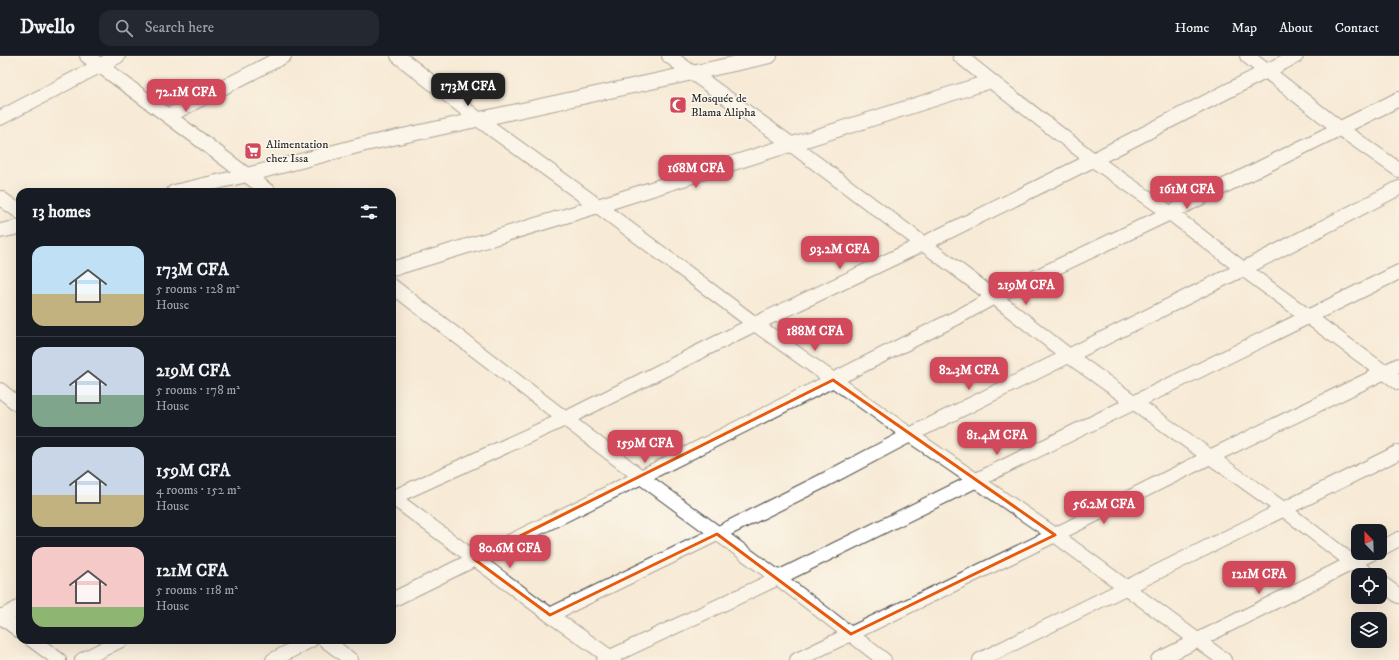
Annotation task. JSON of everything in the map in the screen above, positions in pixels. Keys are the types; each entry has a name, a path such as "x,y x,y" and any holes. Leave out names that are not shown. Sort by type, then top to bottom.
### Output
{"street":[{"path":"87,56 264,188"},
{"path":"0,118 118,56"},
{"path":"168,116 284,56"},
{"path":"398,56 478,118 755,324 910,435 1055,535 1224,660"},
{"path":"669,56 792,145 994,297 1069,356 1283,509 1359,568"},
{"path":"191,188 360,145 478,118 770,56"},
{"path":"960,56 1093,160 1170,213 1243,269 1399,383"},
{"path":"1247,56 1267,70 1339,128 1399,170"},
{"path":"396,495 565,419 755,324 923,244 1093,160 1296,56"},
{"path":"396,268 598,206 991,81"},
{"path":"396,598 641,478 944,324 994,297 1170,213 1399,99"},
{"path":"550,615 819,483 910,435 1243,269 1399,188"},
{"path":"0,198 16,209"},
{"path":"0,231 16,228"},
{"path":"396,500 609,659 778,578 1399,272"},
{"path":"396,289 641,478 778,578 884,660"},
{"path":"797,660 1055,535 1210,457 1399,365"},
{"path":"7,394 16,402"},
{"path":"980,660 1399,452"},
{"path":"1387,545 1399,539"},
{"path":"1158,660 1358,560"},
{"path":"1387,587 1399,596"},
{"path":"16,609 0,617 16,628"},
{"path":"37,644 58,660"},
{"path":"82,660 113,644"},
{"path":"273,660 303,644"},
{"path":"330,644 351,660"}],"highlighted area":[{"path":"833,380 1055,535 851,634 717,534 550,615 474,559"}],"place":[{"name":"Mosquée de Blama Alipha","path":"678,105"},
{"name":"Alimentation chez Issa","path":"253,151"}]}
